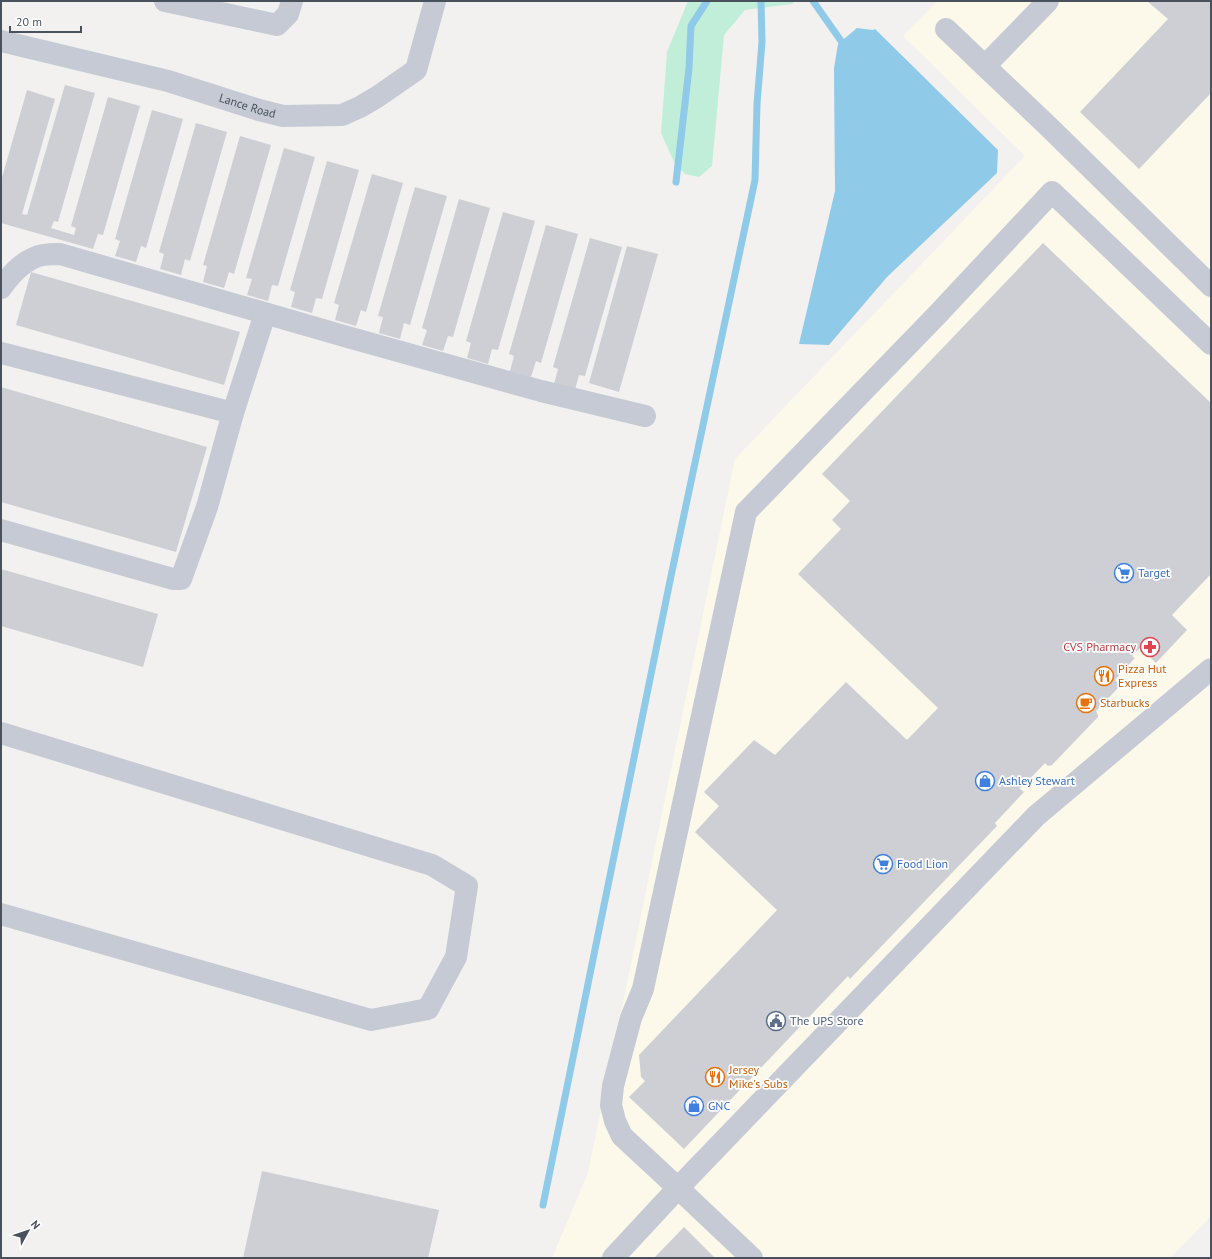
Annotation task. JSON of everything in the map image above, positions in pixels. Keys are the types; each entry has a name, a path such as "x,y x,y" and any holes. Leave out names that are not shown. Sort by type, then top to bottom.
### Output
{"street":[{"path":"165,1 278,25 288,14 292,1"},
{"name":"Lance Road","path":"1,41 168,81 259,110 284,116 342,115 377,97 416,70 436,1"},
{"path":"985,66 1048,1"},
{"path":"946,29 1051,129 1211,286"},
{"path":"752,1258 622,1136 610,1105 613,1086 632,1018 643,989 746,512 1052,192 1211,344"},
{"path":"1,288 17,270 28,261 43,255 60,254 265,314 542,391 645,416"},
{"path":"1,530 173,579 181,579 207,507 233,413 265,314"},
{"path":"1,353 233,413"},
{"path":"613,1258 678,1188 1036,816 1211,669"},
{"path":"1,733 432,865 467,886 456,957 428,1009 370,1020 1,914"}],"shaded area":[{"path":"938,1 1211,1 1211,1216 1170,1258 552,1258 588,1173 735,459 1025,156 903,36"}],"green space":[{"path":"688,1 795,1 792,4 745,10 724,35 712,166 699,177 685,174 674,162 661,133 667,52"}],"water":[{"path":"857,28 875,29 998,150 997,173 887,277 829,345 799,344 835,191 834,68 838,44"}],"building":[{"path":"1147,1 1211,1 1211,93 1139,169 1080,112 1168,19"},
{"path":"65,85 95,93 58,222 54,221 51,228 74,235 76,228 71,226 108,97 140,106 103,235 98,234 93,249 1,223 1,181 27,90 55,99 22,214 27,215"},
{"path":"152,110 183,119 146,248 141,246 136,262 115,256 120,241 115,239"},
{"path":"196,123 227,132 190,261 185,259 181,275 160,269 164,254 159,252"},
{"path":"240,136 271,145 234,274 229,272 224,288 203,282 207,266 203,265"},
{"path":"284,148 315,157 278,286 272,285 268,301 247,295 252,279 246,278"},
{"path":"327,161 359,170 322,299 316,298 312,313 291,307 295,292 290,290"},
{"path":"372,174 403,183 366,312 361,310 356,326 335,320 339,305 334,303"},
{"path":"415,187 447,196 410,325 404,323 400,339 379,333 383,317 378,316"},
{"path":"459,199 490,208 453,337 448,336 443,351 422,345 427,330 422,328"},
{"path":"503,212 535,221 498,350 492,349 488,364 467,358 471,343 466,341"},
{"path":"546,225 578,234 541,363 536,361 531,377 510,371 514,356 509,354"},
{"path":"590,238 622,247 585,376 579,375 575,390 554,384 558,369 553,367"},
{"path":"1043,243 1211,403 1211,574 1172,615 1187,630 1156,663 1140,648 1132,656 1135,658 1115,680 1119,687 1096,711 1098,717 1052,765 1048,766 1045,763 1022,787 1019,788 1024,792 995,823 997,826 850,979 848,976 684,1149 629,1097 645,1081 641,1077 639,1055 777,910 695,832 719,806 704,792 754,740 775,755 846,682 907,740 938,708 798,574 841,529 832,520 850,501 822,474"},
{"path":"627,246 658,254 619,392 589,383"},
{"path":"31,272 240,332 224,385 16,325"},
{"path":"1,387 207,447 176,552 1,502"},
{"path":"1,569 158,614 143,667 1,626"},
{"path":"262,1171 439,1210 428,1258 243,1258"},
{"path":"684,1227 715,1258 654,1258"}],"waterway":[{"path":"676,182 689,68 691,26 707,1"},
{"path":"543,1205 671,576 755,180 757,104 762,42 761,1"},
{"path":"813,1 846,48"}],"place":[{"name":"Target","path":"1124,573"},
{"name":"CVS Pharmacy","path":"1150,647"},
{"name":"Pizza Hut Express","path":"1104,676"},
{"name":"Starbucks","path":"1086,703"},
{"name":"Ashley Stewart","path":"985,781"},
{"name":"Food Lion","path":"883,864"},
{"name":"The UPS Store","path":"776,1021"},
{"name":"Jersey Mike's Subs","path":"715,1077"},
{"name":"GNC","path":"694,1106"}]}
